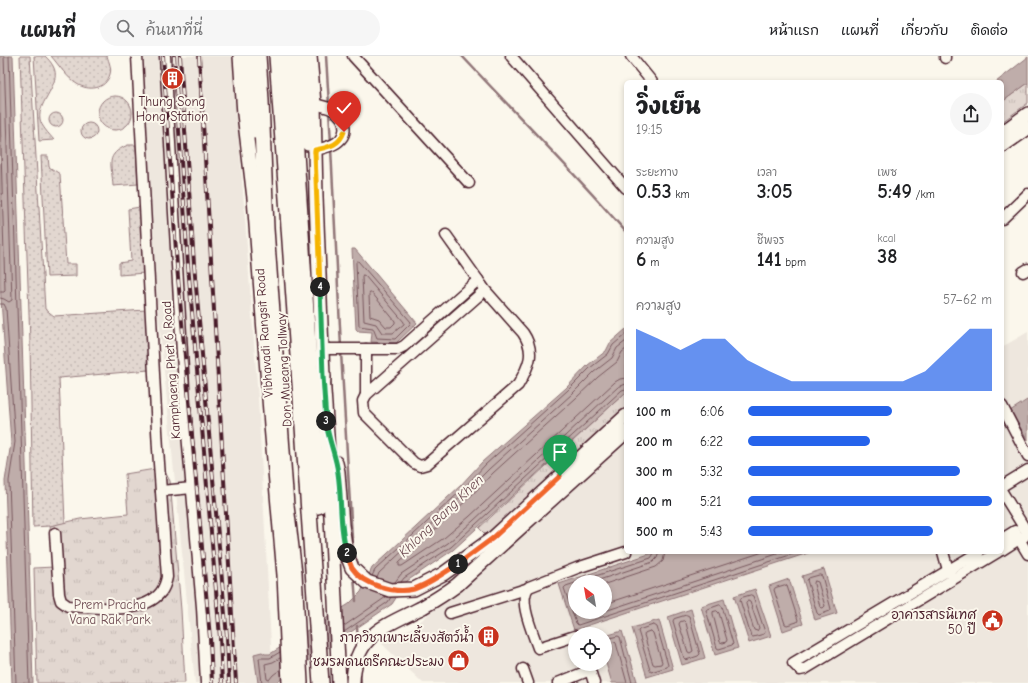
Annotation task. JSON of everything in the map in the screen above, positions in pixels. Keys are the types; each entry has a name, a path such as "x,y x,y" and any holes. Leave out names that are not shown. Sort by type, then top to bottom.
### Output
{"highway":[{"name":"Vibhavadi Rangsit Road","path":"258,56 266,229 286,506 294,573 292,635 300,683"},
{"name":"Don Mueang Tollway","path":"264,56 290,481 300,570 307,683"},
{"name":"Don Mueang Tollway","path":"277,56 320,683"},
{"path":"290,56 317,482 330,610 333,661 328,683"},
{"path":"317,482 323,376"},
{"path":"271,425 286,506"}],"main road":[{"name":"Vibhavadi Rangsit Road","path":"240,56 244,114 254,198 284,574 292,635 289,683"},
{"path":"249,56 254,110 254,198"},
{"path":"299,56 318,107 315,150 316,197 328,349 323,376 327,435 330,610"},
{"path":"310,56 318,107 316,197"},
{"path":"1004,132 1028,114"},
{"path":"1004,145 1028,128"},
{"path":"327,435 338,472 342,525 346,552 352,568 367,582 390,590 414,589 443,574 493,538 624,418"},
{"path":"353,683 354,670 361,650 373,634 390,622 441,597 457,585 624,434"},
{"path":"333,661 340,683"}],"street":[{"path":"55,532 59,594 61,601 68,606 129,608 143,605 154,599 163,590 167,577 137,56"},
{"name":"Kamphaeng Phet 6 Road","path":"165,56 186,422 202,607 206,683"},
{"path":"353,56 469,184"},
{"path":"511,56 624,186"},
{"path":"631,56 650,80"},
{"path":"315,150 331,146 342,138 344,132 342,118 318,107"},
{"path":"1004,217 1028,194"},
{"path":"446,235 485,290 523,333 531,350 524,374 518,385 427,464 420,466 414,463 364,413 363,401 366,395 485,290"},
{"path":"328,349 392,350 404,346 478,280"},
{"path":"366,349 366,395"},
{"path":"1004,410 1028,456"},
{"path":"1004,485 1028,470"},
{"path":"161,491 192,488"},
{"path":"1004,496 1025,536 1028,554"},
{"path":"1004,538 1014,532 1025,536"},
{"path":"1004,549 1025,536"},
{"path":"450,614 526,589 577,568 624,553"},
{"path":"944,554 948,570 954,579"},
{"path":"976,554 793,662 800,670 805,669 995,554"},
{"path":"526,589 524,604 538,648 568,638"},
{"path":"524,668 528,683"},
{"path":"558,683 581,671"},
{"path":"590,671 594,683"}],"shaded area":[{"path":"142,56 233,56 258,398 273,683 195,683 150,230"},
{"path":"1028,332 1028,683 423,683 381,643 415,626 624,446 624,554 1004,554 1004,346"}],"green space":[{"path":"20,56 30,56 45,309 54,316 146,310 149,370 59,378 65,523 33,527 30,342"},
{"path":"34,56 45,56 55,72 55,79 40,113 42,124 54,140 39,141"},
{"path":"51,56 107,56 111,72 108,79 101,86 96,88 86,88 70,79"},
{"path":"1028,83 1028,103 1004,121 1004,101"},
{"path":"115,96 127,101 132,113 127,125 115,130 103,125 98,113 103,101"},
{"path":"53,113 59,113 63,117 63,123 59,127 53,127 49,123 49,117"},
{"path":"89,123 95,125 97,131 95,137 89,139 83,137 81,131 83,125"},
{"path":"128,145 136,145 138,184 113,186 111,166 112,157 120,149"},
{"path":"41,156 48,156 49,167 60,174 66,264 76,264 76,276 47,277"},
{"path":"140,207 145,273 119,275 119,263 131,261 128,209"},
{"path":"624,394 624,414 488,537 479,528"},
{"name":"Prem Pracha Vana Rak Park","path":"155,469 164,470 170,481 181,610 185,683 37,683 34,568 54,567 50,526 80,519 128,514 125,474"}],"water":[{"path":"0,56 13,56 33,683 12,683 5,481 11,443 0,285"},
{"path":"1028,57 1028,83 1004,101 1004,80 999,80"},
{"path":"352,249 355,249 417,323 396,343 371,342 372,332 358,331 356,329"},
{"name":"Khlong Bang Khen","path":"624,331 624,394 453,550 407,581 392,604 276,683 258,683 254,654 262,652 265,654 270,654 349,604 361,592 372,568 460,486 482,462 566,388 588,365 606,351 610,343"},
{"path":"1027,400 1028,401 1028,440 1010,411"},
{"path":"649,554 805,554 612,617 612,575 586,575"},
{"path":"824,569 837,613 815,620 802,576"},
{"path":"789,579 803,624 783,631 769,586"},
{"path":"568,581 568,612 559,584"},
{"path":"755,589 771,636 749,643 734,596"},
{"path":"724,599 738,648 715,655 701,606"},
{"path":"691,609 705,658 682,665 668,617"},
{"path":"570,619 607,619 583,627 573,627"},
{"path":"659,620 673,669 647,677 632,628"},
{"path":"622,631 637,681 631,683 612,683 608,671 612,671 612,634"}],"waterway":[{"path":"326,56 329,105"},
{"path":"462,56 624,230"},
{"path":"329,110 331,143"},
{"path":"331,148 341,347"},
{"path":"341,352 353,555"},
{"path":"354,576 356,601"},
{"path":"357,626 358,645"},
{"path":"360,674 361,683"}],"railway":[{"path":"163,56 177,266 210,638 212,683"},
{"path":"174,56 188,265 220,637 222,683"},
{"path":"180,56 194,264 227,637 229,683"},
{"path":"199,56 236,683"}],"place":[{"name":"Thung Song Hong Station","path":"172,79"},
{"name":"อาคารสารนิเทศ 50 ปี","path":"992,621"},
{"name":"ภาควิชาเพาะเลี้ยงสัตว์น้ำ","path":"489,637"},
{"name":"ชมรมดนตรีคณะประมง","path":"459,661"}],"route":[{"path":"344,132 342,138 336,143 331,146 315,150 323,376 327,435 338,472 342,525 346,552 352,568 367,582 390,590 414,589 443,574 493,538 560,476"}]}
